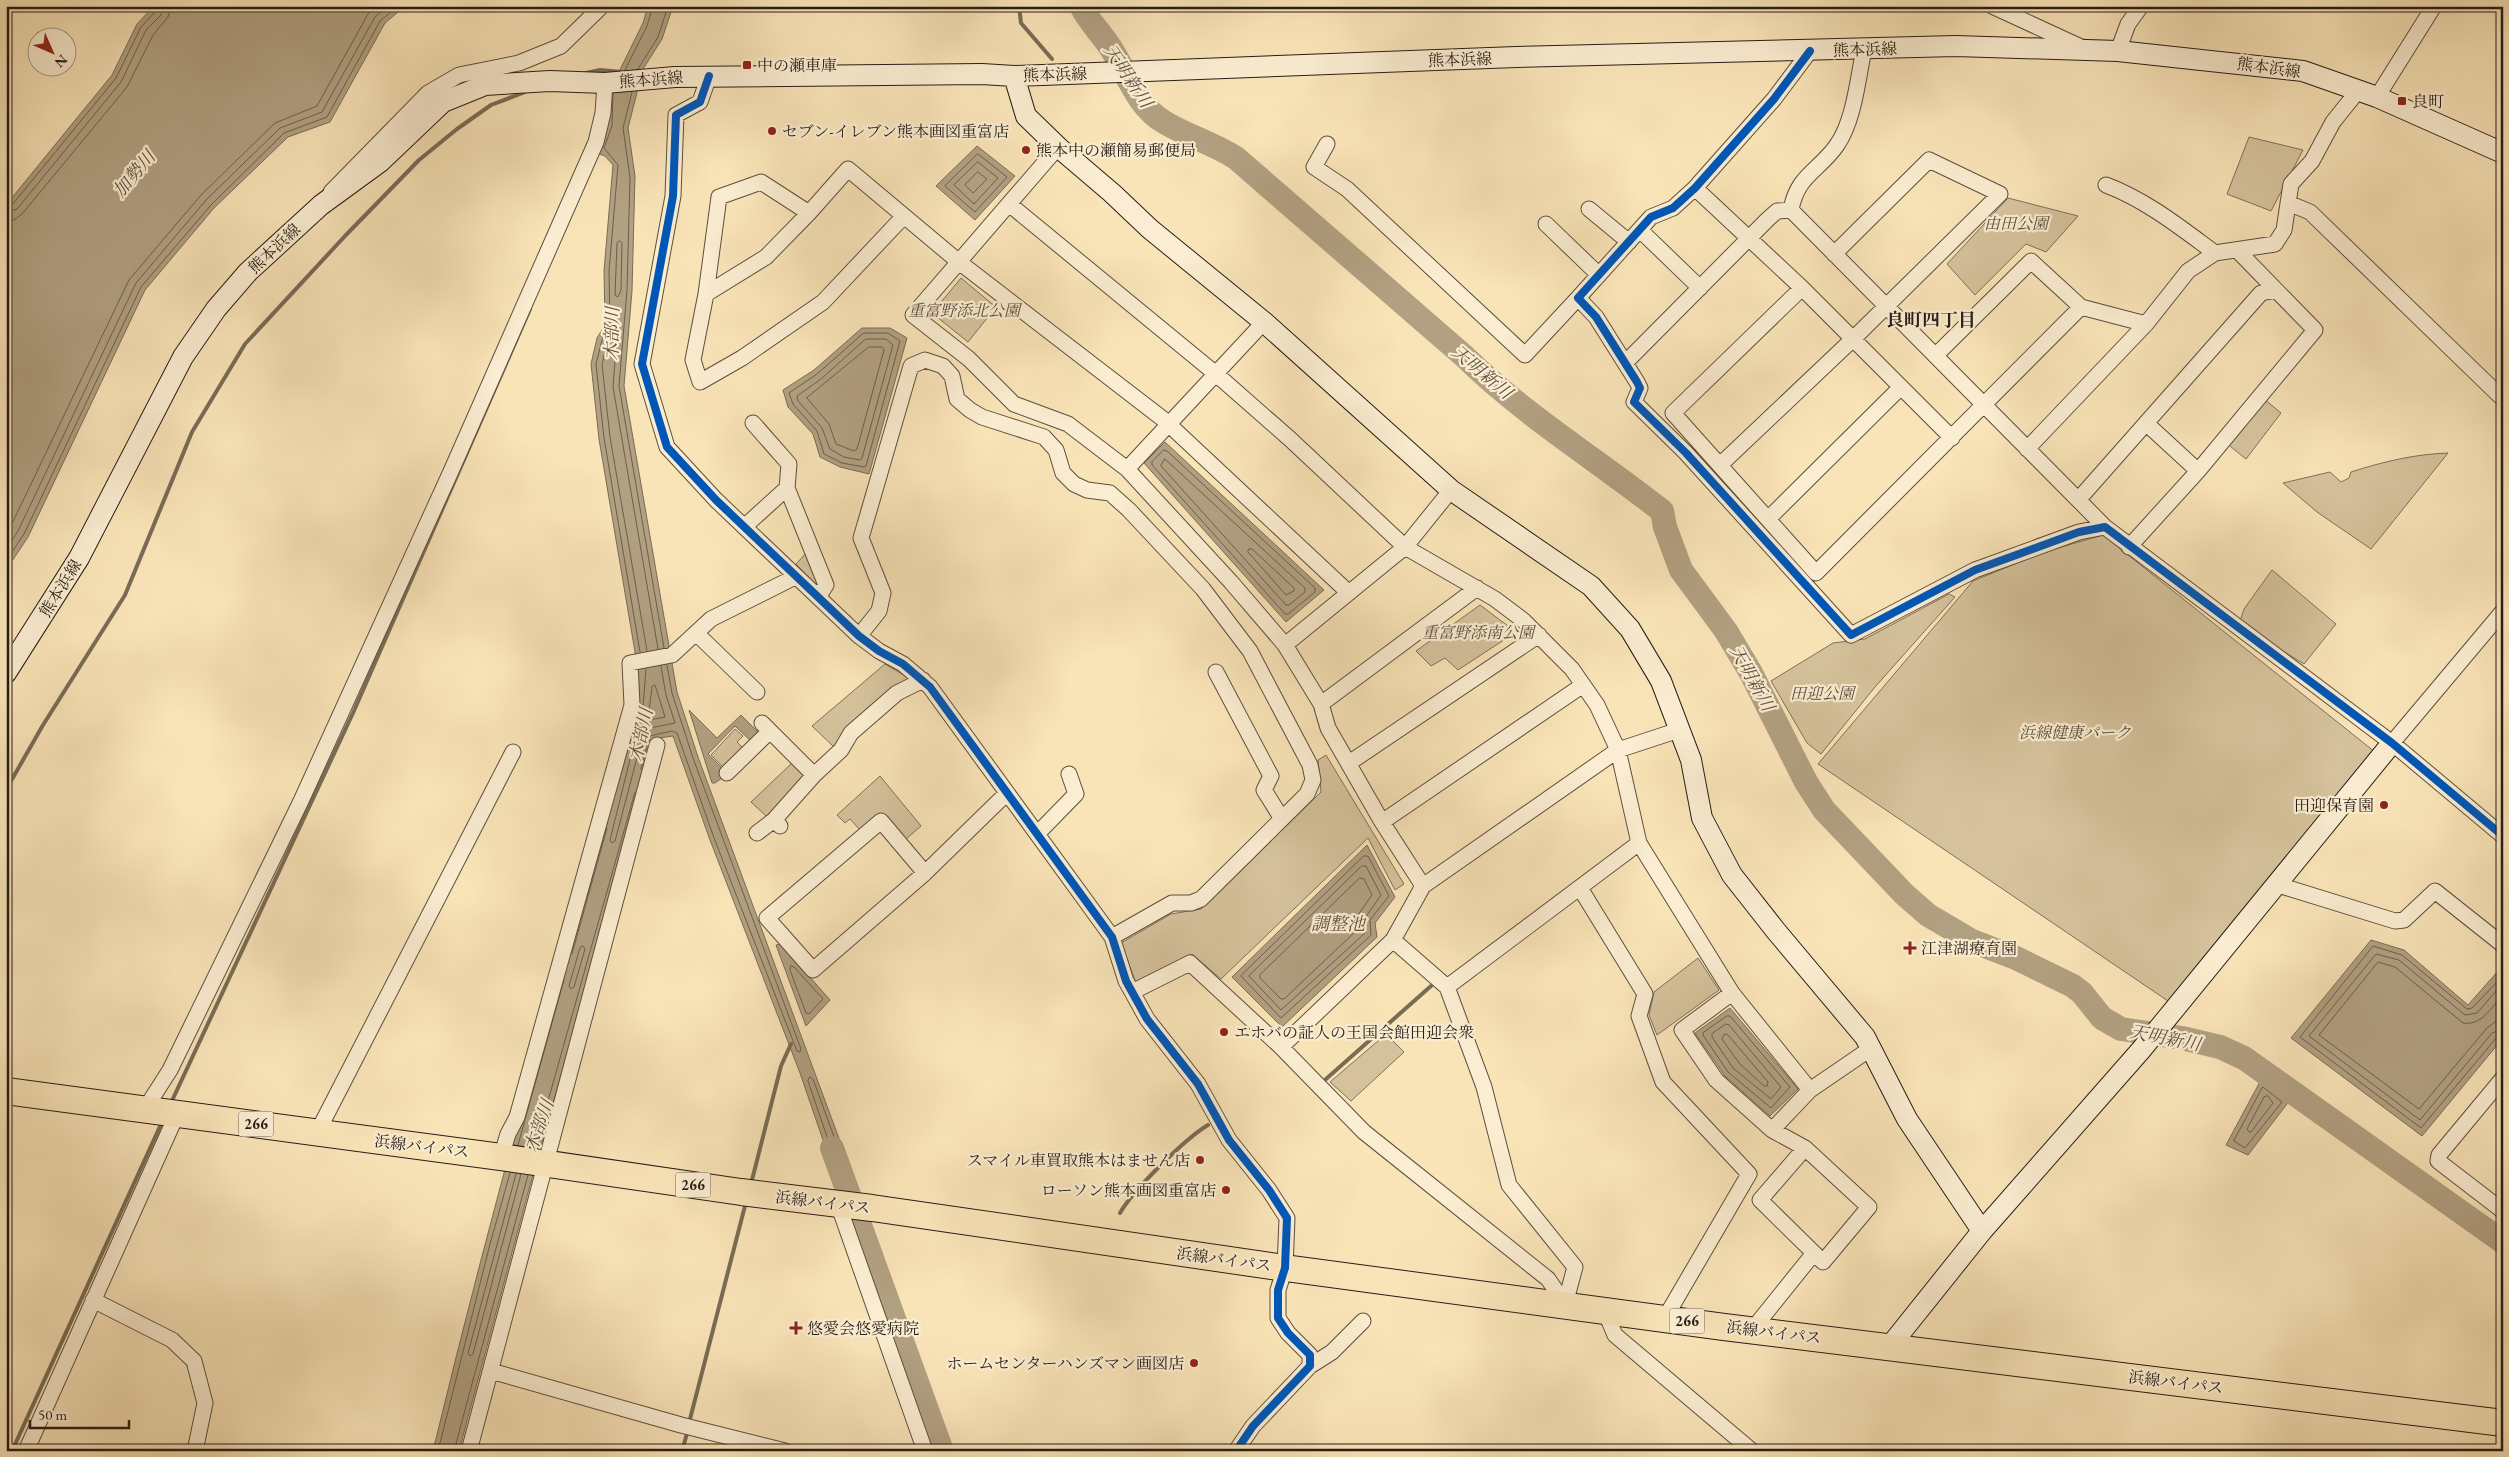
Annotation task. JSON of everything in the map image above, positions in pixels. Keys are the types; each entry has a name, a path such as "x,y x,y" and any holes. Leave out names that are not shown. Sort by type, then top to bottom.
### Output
{"highway":[{"name":"浜線バイパス","path":"6,1091 504,1157 1285,1268 1752,1330 2503,1423"}],"main road":[{"name":"熊本浜線","path":"6,673 78,558 182,357 216,309 248,272 321,205 380,162 443,102 486,85 550,81 605,83 710,76 982,74 1014,76 1516,57 1956,46 2118,50 2303,71 2357,92 2377,97 2503,153"},
{"path":"1014,76 1026,116 1058,147 1150,229 1264,322 1452,490 1520,540 1591,586 1630,629 1662,681 1691,760 1702,818 1732,875 1864,1037 1907,1119 1982,1231"},
{"path":"1890,1346 1982,1231 2141,1050 2275,884 2392,744"}],"street":[{"path":"321,205 337,183 428,93 459,74 519,63 561,46 602,6"},
{"path":"1992,6 2084,49"},
{"path":"2118,50 2128,24 2141,6"},
{"path":"2377,97 2434,6"},
{"path":"1791,210 1794,194 1802,182 1837,146 1847,128 1864,49"},
{"path":"1327,144 1314,167 1347,189 1525,355 1651,217 1673,208 1696,188 1774,100 1810,51"},
{"path":"710,76 700,102 676,115 673,196 642,364 667,447 744,527 860,636 879,651 903,664 930,687 1006,794 1112,937 1126,981 1147,1019 1198,1084 1229,1140 1287,1218 1285,1268 1278,1290 1278,1318 1288,1333 1310,1355 1310,1366"},
{"path":"146,1109 170,1070 301,801 452,469 596,142 603,113 605,83"},
{"path":"2027,449 2146,324 2188,271 2215,253 2275,244 2284,230 2291,184 2312,161 2332,122 2357,92"},
{"path":"1058,147 913,315 969,359 1014,404 1068,424 1127,469 1231,582 1285,645 1321,704 1328,728 1382,822 1423,886"},
{"path":"1720,465 1853,340 2000,194 1929,160 1834,254"},
{"path":"706,294 766,257 809,214 848,169 959,262 1168,424 1349,593"},
{"path":"809,214 762,182 719,197 706,294 693,360 700,382 742,358 823,302 904,216"},
{"path":"2106,185 2123,192 2167,219 2215,253"},
{"path":"1696,188 1802,288 1952,438"},
{"path":"2288,203 2310,212 2503,399"},
{"path":"1009,204 1216,374 1290,439 1405,547 1477,588 1517,615 1572,669 1597,705 1618,750 1640,843 1732,992 1810,1090"},
{"path":"1589,209 1628,242"},
{"path":"1625,363 1777,211 1791,210 1936,354 2105,527 2392,744 2503,836"},
{"path":"1546,224 1599,275"},
{"path":"1640,230 1700,288"},
{"path":"2129,547 2198,471 2315,330 2269,291 2260,273 2237,250"},
{"path":"1936,354 2031,262 2082,307 2146,324"},
{"path":"1802,288 1673,413 1816,572 2082,307"},
{"path":"2078,500 2269,291"},
{"path":"1578,298 1596,317 1640,388 1634,402 1686,454 1851,635 1975,570 2079,532 2105,527"},
{"path":"1127,469 1264,322"},
{"path":"860,636 879,611 883,593 861,538 911,366 925,360 943,366 952,376 957,398 970,410 982,417 1044,437 1056,450 1063,473 1074,484 1087,490 1110,493 1130,510 1203,589 1250,651 1310,765 1313,780 1307,794 1201,899 1191,903 1172,903 1112,937"},
{"path":"1768,519 1901,388"},
{"path":"753,423 789,464 787,488 826,585 819,596"},
{"path":"2147,424 2198,471"},
{"path":"744,527 787,488"},
{"path":"1285,645 1405,547 1452,490"},
{"path":"504,1157 508,1134 517,1117 632,705 630,662 672,656 711,619 796,577"},
{"path":"1321,704 1477,588"},
{"path":"2392,744 2503,611"},
{"path":"696,634 757,692"},
{"path":"1349,764 1539,635"},
{"path":"1216,672 1271,776 1264,790 1282,819"},
{"path":"757,833 777,823 814,775 841,750 857,727 898,693 922,680"},
{"path":"1382,822 1583,685"},
{"path":"727,772 746,746 766,727 814,775"},
{"path":"1281,1047 1393,940 1423,886 1618,750 1679,730"},
{"path":"469,1451 657,745"},
{"path":"317,1133 514,752"},
{"path":"1037,834 1076,794 1069,774"},
{"path":"925,873 881,821 767,918 813,970 925,873 1006,794"},
{"path":"1447,987 1640,843"},
{"path":"2275,884 2395,922 2404,920 2435,891 2503,945"},
{"path":"1580,888 1645,994 1639,1016 1663,1082 1749,1174 1665,1318"},
{"path":"1393,940 1447,987 1484,1087 1509,1186 1575,1267 1565,1304"},
{"path":"1132,992 1190,963 1281,1047 1364,1132 1548,1279 1565,1304"},
{"path":"1732,992 1682,1030 1716,1080 1772,1130 1805,1148 1869,1207 1823,1262 1760,1200 1805,1148"},
{"path":"1772,1130 1810,1090 1870,1049"},
{"path":"2500,1204 2438,1161 2439,1155 2503,1078"},
{"path":"26,1451 177,1114"},
{"path":"841,1204 924,1451"},
{"path":"1752,1330 1814,1253"},
{"path":"93,1300 172,1340 194,1361 205,1403 195,1451"},
{"path":"1604,1310 1615,1335 1752,1451"},
{"path":"1236,1451 1252,1426 1310,1366 1332,1352 1363,1321"},
{"path":"491,1371 672,1422 785,1451"}],"green space":[{"path":"2249,137 2303,150 2271,211 2227,194"},
{"name":"由田公園","path":"2008,198 2078,216 2046,252 2026,244 1975,295 1947,264"},
{"name":"重富野添北公園","path":"961,278 996,307 968,342 932,313"},
{"path":"2263,398 2281,413 2246,459 2225,442"},
{"path":"2448,453 2371,549 2317,512 2283,483 2330,472 2341,482 2349,478 2351,472 2375,465 2411,457"},
{"name":"浜線健康パーク","path":"2103,535 2375,752 2168,1001 1818,764 1973,581 2044,552"},
{"path":"808,551 821,583 818,587 796,564"},
{"path":"2272,570 2336,624 2304,664 2239,624 2244,609"},
{"name":"田迎公園","path":"1949,594 1955,597 1875,687 1821,754 1807,743 1771,681 1833,643 1865,639"},
{"name":"重富野添南公園","path":"1480,605 1516,632 1458,670 1445,658 1431,666 1416,651"},
{"path":"885,664 909,678 845,731 835,748 812,726"},
{"path":"735,729 743,736 737,742 742,747 742,752 725,769 711,755"},
{"path":"1326,755 1404,884 1395,890 1368,838 1221,979 1192,954 1136,983 1121,943 1171,914 1201,909 1321,792 1318,760"},
{"path":"792,763 805,776 788,796 766,816 751,802"},
{"path":"880,776 921,826 906,839 882,813 861,831 850,819 845,823 837,815"},
{"path":"1698,958 1719,990 1657,1035 1649,1015 1654,992"},
{"path":"1386,1034 1404,1052 1351,1101 1330,1082"}],"water":[{"name":"加勢川","path":"154,6 405,6 385,23 330,122 288,137 214,208 145,290 28,537 6,570 6,205 112,75 137,24"},
{"name":"木部川","path":"648,6 673,6 662,39 643,69 628,128 635,176 632,291 624,386 677,692 698,757 854,1179 836,1178 800,1073 710,840 673,736 653,739 645,775 529,1189 459,1451 433,1451 505,1170 632,705 635,652 599,439 591,364 597,338 605,325 604,271 613,165 605,156 597,153 609,92 643,23"},
{"path":"977,146 1015,176 975,220 936,186"},
{"path":"862,328 890,328 907,338 869,474 840,467 820,457 813,434 788,407 783,390 814,370"},
{"path":"1165,442 1324,590 1286,622 1144,463"},
{"path":"689,710 717,738 741,715 760,734 752,742 735,726 708,754 723,769 722,778 715,783 712,783"},
{"name":"調整池","path":"1367,845 1395,897 1375,923 1377,937 1282,1027 1232,977"},
{"path":"2371,940 2404,950 2468,1005 2499,970 2503,973 2503,1038 2422,1136 2291,1038"},
{"path":"781,944 830,1000 806,1026 776,945"},
{"path":"1730,1008 1798,1089 1770,1116 1725,1076 1695,1033"},
{"path":"2262,1078 2290,1100 2248,1155 2226,1145"}],"waterway":[{"path":"1019,6 1021,23 1052,59"},
{"name":"天明新川","path":"1081,6 1105,39 1138,96 1154,115 1173,127 1236,158 1511,398 1662,511 1665,527 1681,570 1726,631 1751,673 1806,782 1824,810 1904,894 1928,915 1972,941 2016,958 2073,986 2082,993 2102,1018 2121,1029 2182,1038 2220,1047 2244,1058 2503,1242"},
{"path":"586,73 600,70 622,72"},
{"path":"6,795 11,781 43,725 125,595 192,432 245,344 345,236 419,160 457,129 491,105 525,92"},
{"path":"170,1105 353,713 530,309"},
{"path":"1326,1079 1431,986"},
{"path":"751,1184 781,1066 791,1044"},
{"path":"12,1451 162,1122"},
{"path":"1120,1213 1136,1191 1161,1165 1208,1125"},
{"path":"832,1148 942,1451"},
{"path":"689,1423 746,1202"},
{"path":"682,1451 688,1430"}],"cycle path":[{"path":"1810,51 1774,99 1695,188 1673,208 1651,217 1578,298 1596,317 1637,382 1640,388 1634,402 1686,453 1851,635 1975,570 2079,532 2105,527 2392,743 2503,836"},
{"path":"709,76 700,102 676,115 673,196 642,364 667,447 716,500 859,636 879,651 903,664 930,687 1112,937 1126,981 1147,1019 1198,1084 1229,1140 1269,1190 1287,1218 1285,1268 1278,1290 1278,1318 1288,1333 1310,1355 1310,1366 1253,1426 1236,1451"}],"place":[{"name":"中の瀬車庫","path":"747,65"},
{"name":"良町","path":"2402,101"},
{"name":"セブン-イレブン熊本画図重富店","path":"772,131"},
{"name":"熊本中の瀬簡易郵便局","path":"1026,150"},
{"name":"田迎保育園","path":"2384,805"},
{"name":"江津湖療育園","path":"1910,948"},
{"name":"エホバの証人の王国会館田迎会衆","path":"1224,1032"},
{"name":"スマイル車買取熊本はません店","path":"1200,1160"},
{"name":"ローソン熊本画図重富店","path":"1226,1190"},
{"name":"悠愛会悠愛病院","path":"796,1328"},
{"name":"ホームセンターハンズマン画図店","path":"1194,1363"}],"district":[{"name":"良町四丁目","path":"1931,320"}]}
